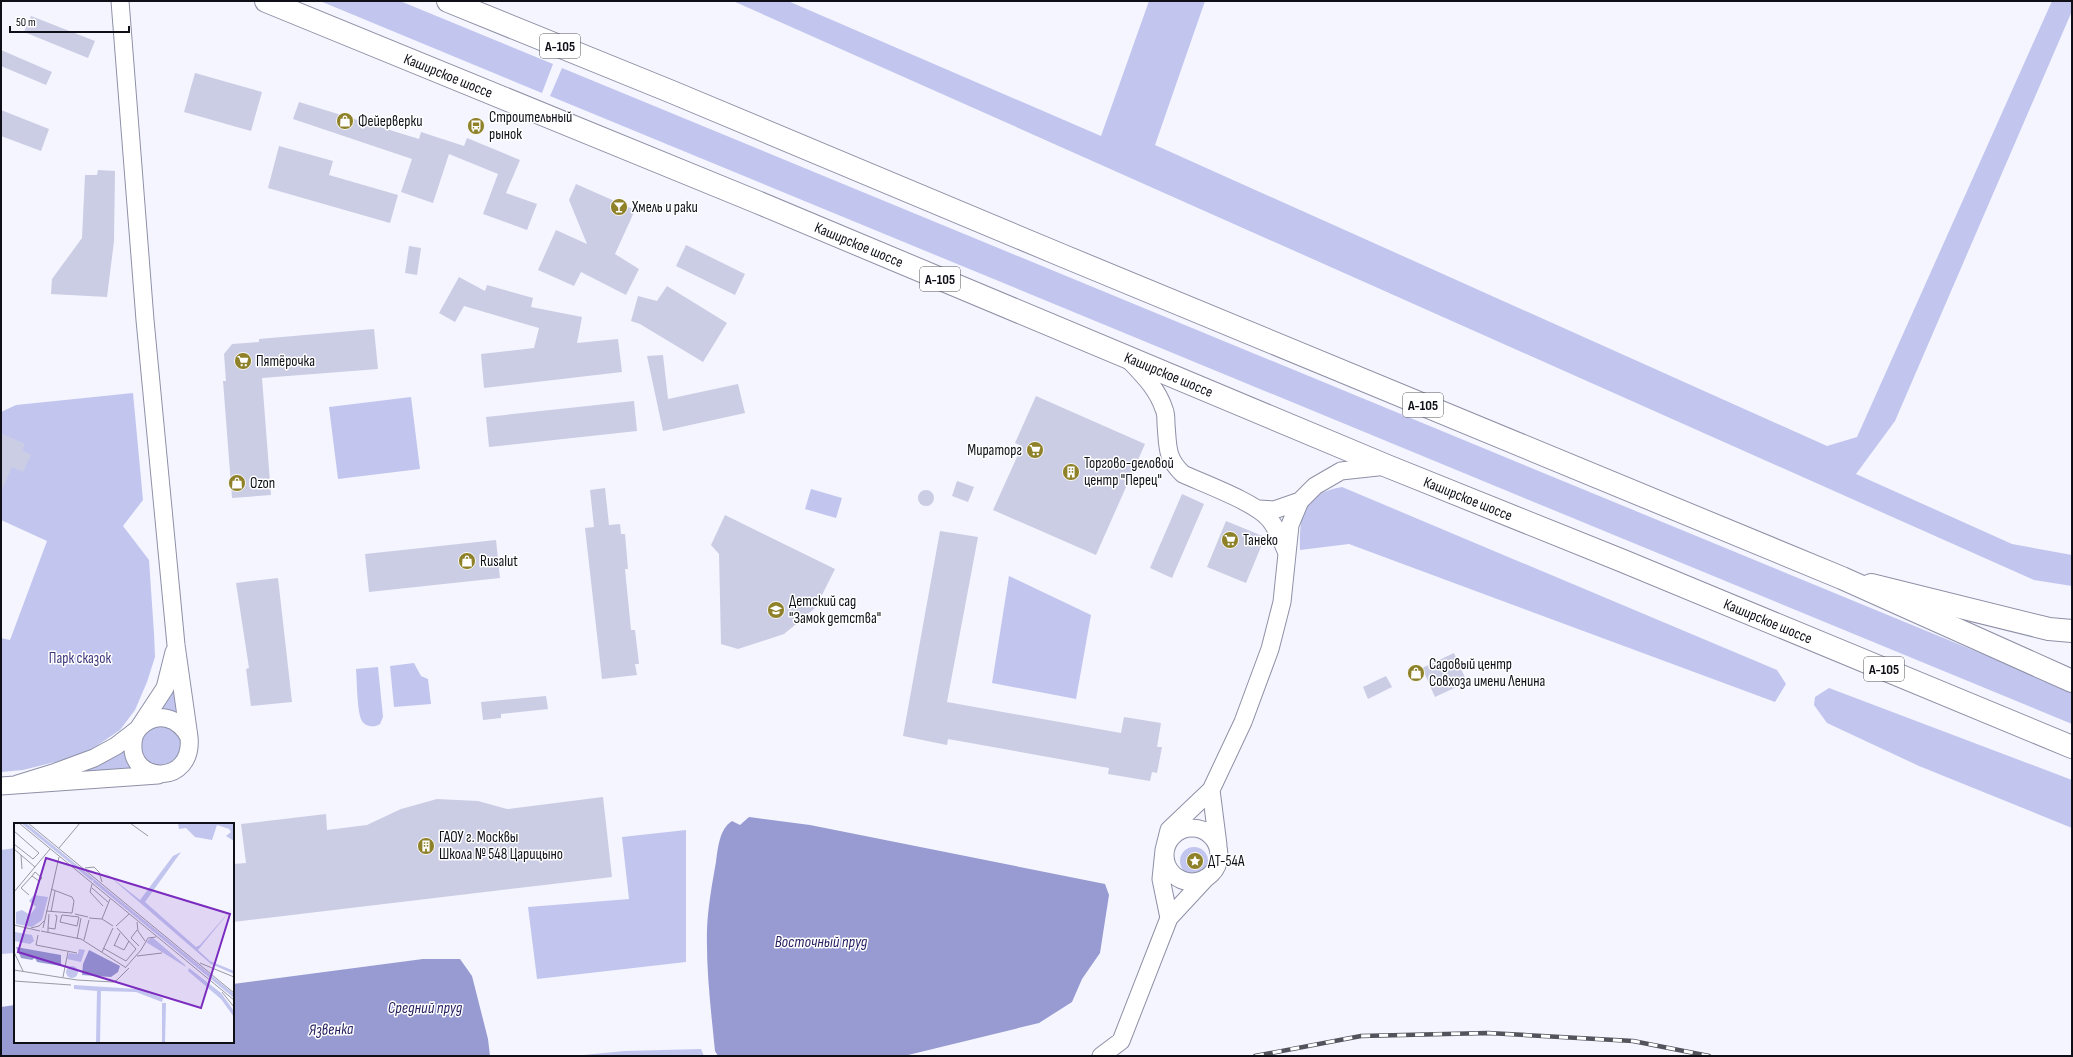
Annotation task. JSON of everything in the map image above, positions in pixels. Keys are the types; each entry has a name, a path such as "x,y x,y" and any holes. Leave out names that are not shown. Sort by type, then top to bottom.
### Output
{"main road":[{"name":"Каширское шоссе","path":"266,1 655,160 1124,355 1386,466 1623,561 2072,747"},
{"name":"А-105","path":"448,1 672,92 1068,258 1842,578 2072,681"},
{"path":"1842,578 2049,629 2072,631"}],"street":[{"path":"9,785 162,775 172,772 183,765 190,748 176,645 144,309 120,1"},
{"path":"1124,355 1152,385 1165,410 1169,458 1175,467 1183,474 1259,510 1270,519 1277,530 1287,555"},
{"path":"1169,918 1162,879 1164,850 1169,830 1211,790 1243,722 1270,649 1282,602 1290,525 1300,501 1315,486 1341,471 1386,466"},
{"path":"1259,510 1274,510 1300,501"},
{"path":"162,775 147,770 136,759 133,744 138,729 165,688 176,645"},
{"path":"9,785 56,772 94,758 116,746 146,721 155,718 166,718 180,725 189,738"},
{"path":"1101,1056 1121,1041 1169,918 1213,872 1218,864 1219,854 1211,790"},
{"path":"1206,878 1193,882 1180,880 1167,868 1164,859 1164,850 1173,834 1180,829 1189,827 1206,831 1218,845"}],"green space":[{"path":"320,1 400,1 553,64 542,93"},
{"path":"733,1 788,1 1101,136 1149,1 1205,1 1155,145 1827,446 1857,437 2052,1 2072,1 2072,11 1895,421 1856,474 2012,544 2072,555 2072,586 2034,580"},
{"path":"562,68 2072,691 2072,724 550,96"},
{"name":"Парк сказок","path":"133,393 143,500 123,526 149,560 155,657 147,682 135,710 120,730 92,749 67,759 23,770 1,772 1,638 10,640 47,541 1,520 1,412 16,405"},
{"path":"411,397 420,469 338,479 329,407"},
{"path":"1342,487 1777,670 1786,684 1775,702 1349,544 1300,550 1301,526 1306,508 1311,501 1319,495 1329,490"},
{"path":"811,489 842,498 836,518 805,509"},
{"path":"1009,576 1091,615 1076,699 992,683"},
{"path":"176,659 184,722 158,713"},
{"path":"414,663 421,676 428,679 431,704 394,707 390,666"},
{"path":"378,667 383,717 380,724 369,726 364,724 361,719 358,702 356,669"},
{"path":"1829,688 2072,780 2072,828 1919,766 1827,723 1814,705 1815,697"},
{"path":"165,726 172,729 178,735 181,746 180,754 172,763 165,766 157,766 150,763 142,754 141,742 144,735 153,727"},
{"path":"129,743 139,772 64,776"},
{"path":"686,830 686,962 537,979 528,907 629,899 622,837"},
{"path":"1194,847 1204,851 1208,861 1204,871 1194,875 1184,871 1180,861 1184,851"},
{"path":"14,848 14,953 1,954 1,850"},
{"path":"701,1049 704,1056 574,1056 624,1051"}],"water":[{"name":"Восточный пруд","path":"749,817 810,825 1105,884 1109,895 1100,953 1082,979 1072,1002 1039,1023 904,1056 718,1056 715,1051 708,975 707,929 709,904 719,845 724,829 732,821 740,825"},
{"name":"Средний пруд","path":"423,959 460,959 472,976 488,1039 490,1056 1,1056 1,1007 14,1005 14,1043 234,1043 234,984"}],"building":[{"path":"31,16 95,41 88,58 24,32"},
{"path":"1,50 52,72 46,85 1,66"},
{"path":"195,73 262,92 251,131 184,112"},
{"path":"299,102 419,139 421,132 464,146 467,138 520,160 506,193 537,204 527,230 483,214 498,174 449,154 433,203 401,192 412,159 293,119"},
{"path":"1,110 49,129 41,151 1,136"},
{"path":"279,146 333,161 329,175 398,195 390,223 268,188"},
{"path":"98,170 115,171 114,241 107,297 51,294 52,279 82,238 85,175 97,175"},
{"path":"576,184 635,210 615,254 639,269 626,295 581,272 574,286 538,270 556,230 587,244 569,200"},
{"path":"686,245 745,274 735,295 676,266"},
{"path":"409,246 421,248 417,275 405,273"},
{"path":"459,277 485,291 487,285 533,298 531,307 582,317 577,343 618,339 622,372 484,388 481,354 534,348 539,328 464,306 455,322 439,313"},
{"path":"667,286 727,323 703,362 640,324 631,321 638,296 657,301"},
{"path":"374,329 378,369 262,378 271,495 232,498 223,381 226,381 224,354 232,344 259,342 259,339"},
{"path":"663,355 668,399 738,384 745,413 663,431 647,356"},
{"name":"Торгово-деловой центр \"Перец\"","path":"1036,396 1145,444 1096,555 993,510 1022,446 1015,443"},
{"path":"634,401 637,431 489,447 486,417"},
{"path":"1,433 25,444 22,450 31,455 23,472 12,467 1,492"},
{"path":"957,481 974,487 968,502 952,496"},
{"path":"605,488 609,525 620,524 621,534 625,534 628,569 625,569 631,630 635,630 639,664 635,664 637,675 602,679 585,528 594,527 590,490"},
{"path":"923,490 929,490 934,495 932,504 929,506 923,506 918,501 918,495"},
{"path":"1182,494 1204,504 1172,578 1150,568"},
{"path":"725,515 835,569 816,607 801,620 784,634 738,649 721,644 719,554 711,545"},
{"path":"1226,521 1265,537 1246,583 1207,567"},
{"path":"940,531 978,537 947,702 1121,733 1124,717 1161,723 1157,747 1162,747 1157,773 1152,772 1150,781 1108,774 1109,768 948,739 947,745 903,736"},
{"path":"496,540 500,578 369,592 365,554"},
{"path":"278,578 292,702 251,706 246,669 249,668 236,583"},
{"path":"1454,653 1467,682 1435,697 1422,668"},
{"path":"1386,676 1392,687 1368,699 1363,687"},
{"path":"546,696 548,709 501,714 501,718 483,720 481,702"},
{"name":"ГАОУ г. Москвы Школа № 548 Царицыно","path":"603,797 612,877 234,922 234,864 246,863 241,824 326,814 327,830 367,825 401,809 437,799 478,801 507,809"}],"railway":[{"path":"1255,1056 1361,1036 1488,1033 1633,1041 1709,1056"}],"place":[{"name":"Фейерверки","path":"345,121"},
{"name":"Строительный рынок","path":"476,126"},
{"name":"Хмель и раки","path":"619,207"},
{"name":"Пятёрочка","path":"243,361"},
{"name":"Мираторг","path":"1035,450"},
{"name":"Торгово-деловой центр \"Перец\"","path":"1071,472"},
{"name":"Ozon","path":"237,483"},
{"name":"Танеко","path":"1230,540"},
{"name":"Rusalut","path":"467,561"},
{"name":"Детский сад \"Замок детства\"","path":"776,610"},
{"name":"Садовый центр Совхоза имени Ленина","path":"1416,673"},
{"name":"ГАОУ г. Москвы Школа № 548 Царицыно","path":"426,846"},
{"name":"ДТ-54А","path":"1195,861"}],"water label":[{"name":"Язвенка","path":"331,1030"}]}
